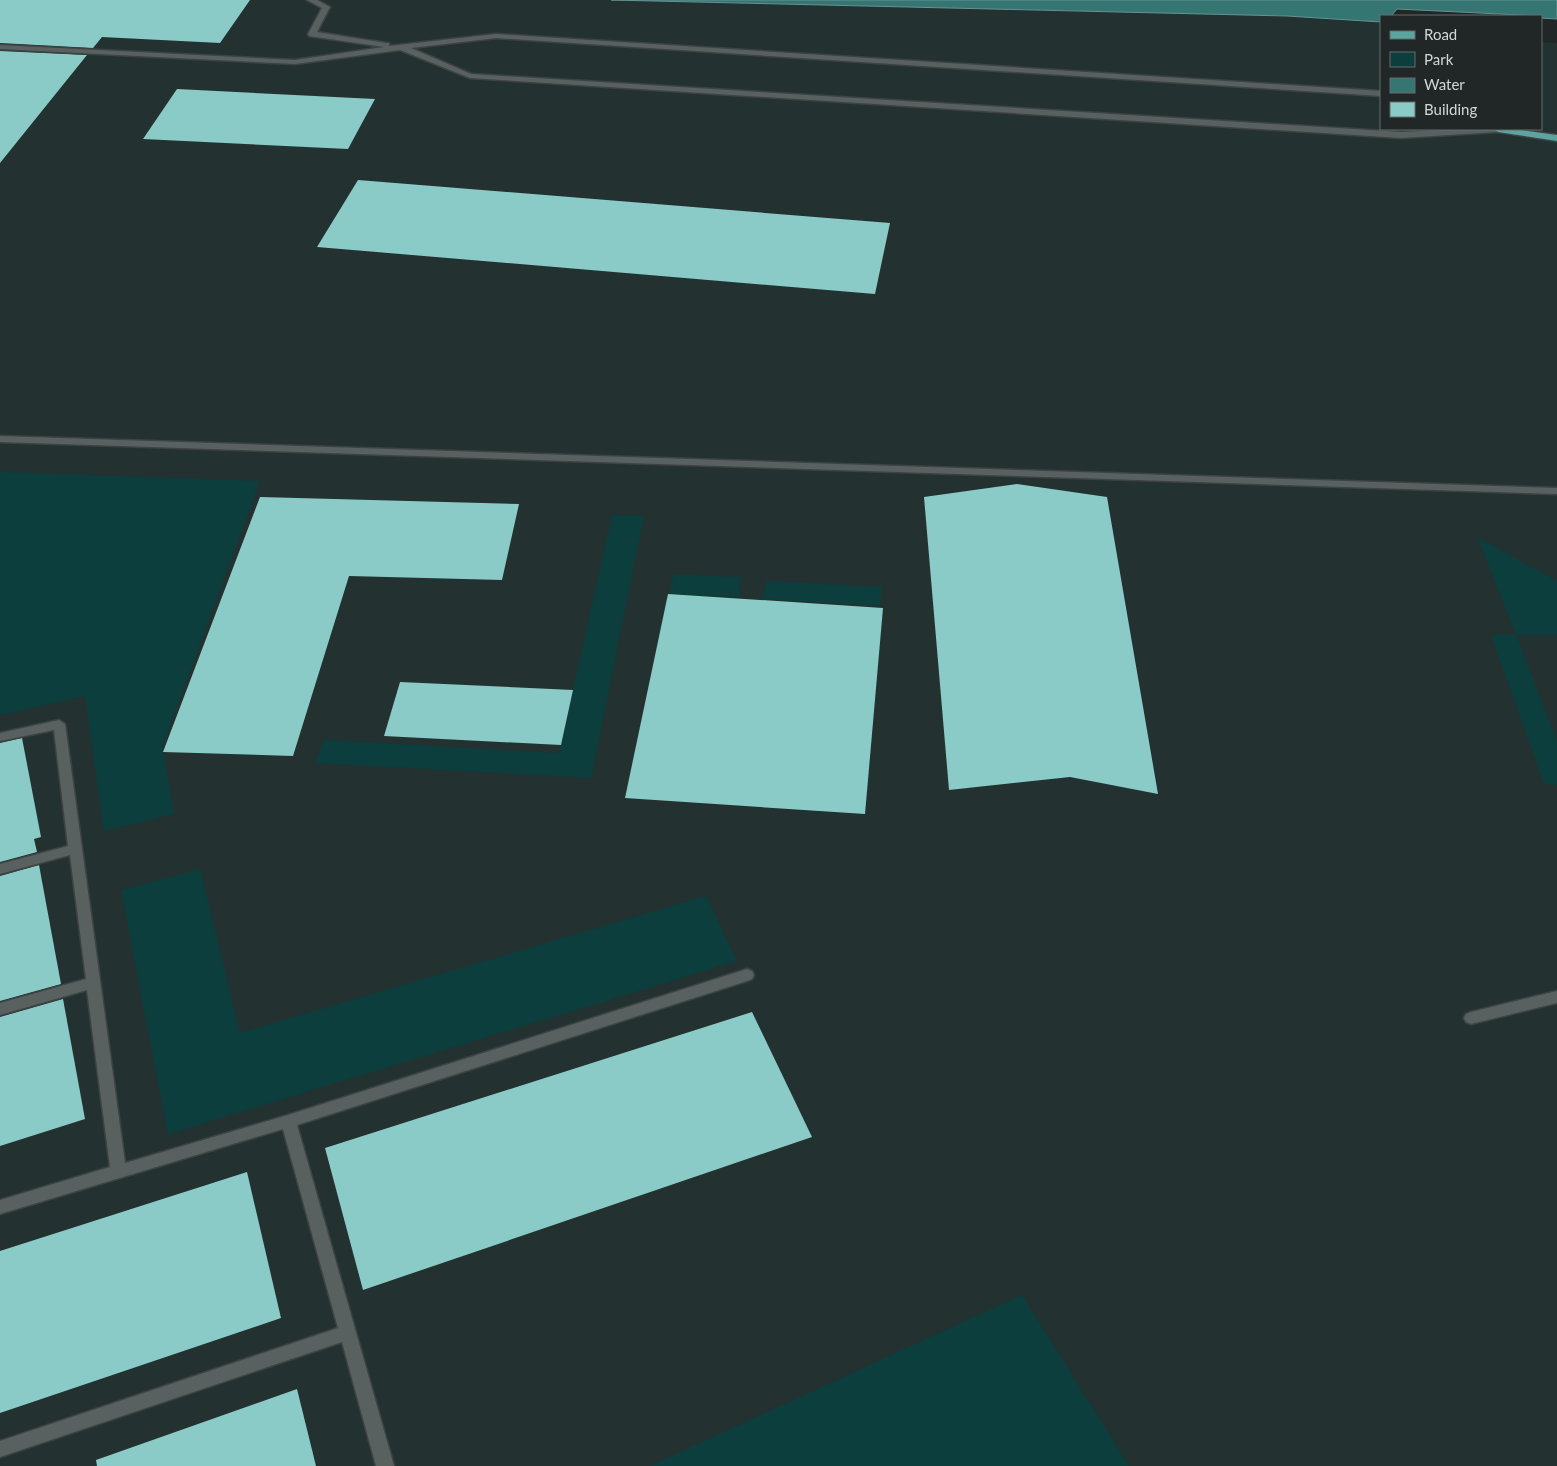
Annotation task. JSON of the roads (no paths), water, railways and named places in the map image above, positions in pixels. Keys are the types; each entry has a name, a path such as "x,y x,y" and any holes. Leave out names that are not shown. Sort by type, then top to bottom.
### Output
{"main road":[{"path":"1504,130 1557,137"}],"lane":[{"path":"311,0 326,7 312,34 401,47 470,76 1401,134 1478,130"},
{"path":"0,47 295,62 496,36 1380,94"},
{"path":"0,439 1557,491"},
{"path":"0,737 59,724 118,1170"},
{"path":"0,869 75,849"},
{"path":"0,1207 118,1170 288,1121 747,975"},
{"path":"0,1009 94,982"},
{"path":"1472,1018 1557,997"},
{"path":"288,1121 385,1466"},
{"path":"0,1449 348,1333"}],"water":[{"path":"611,0 1557,0 1557,19 1542,18 1542,15 1397,9 1392,15 1380,15 1380,22 1287,16"}]}
